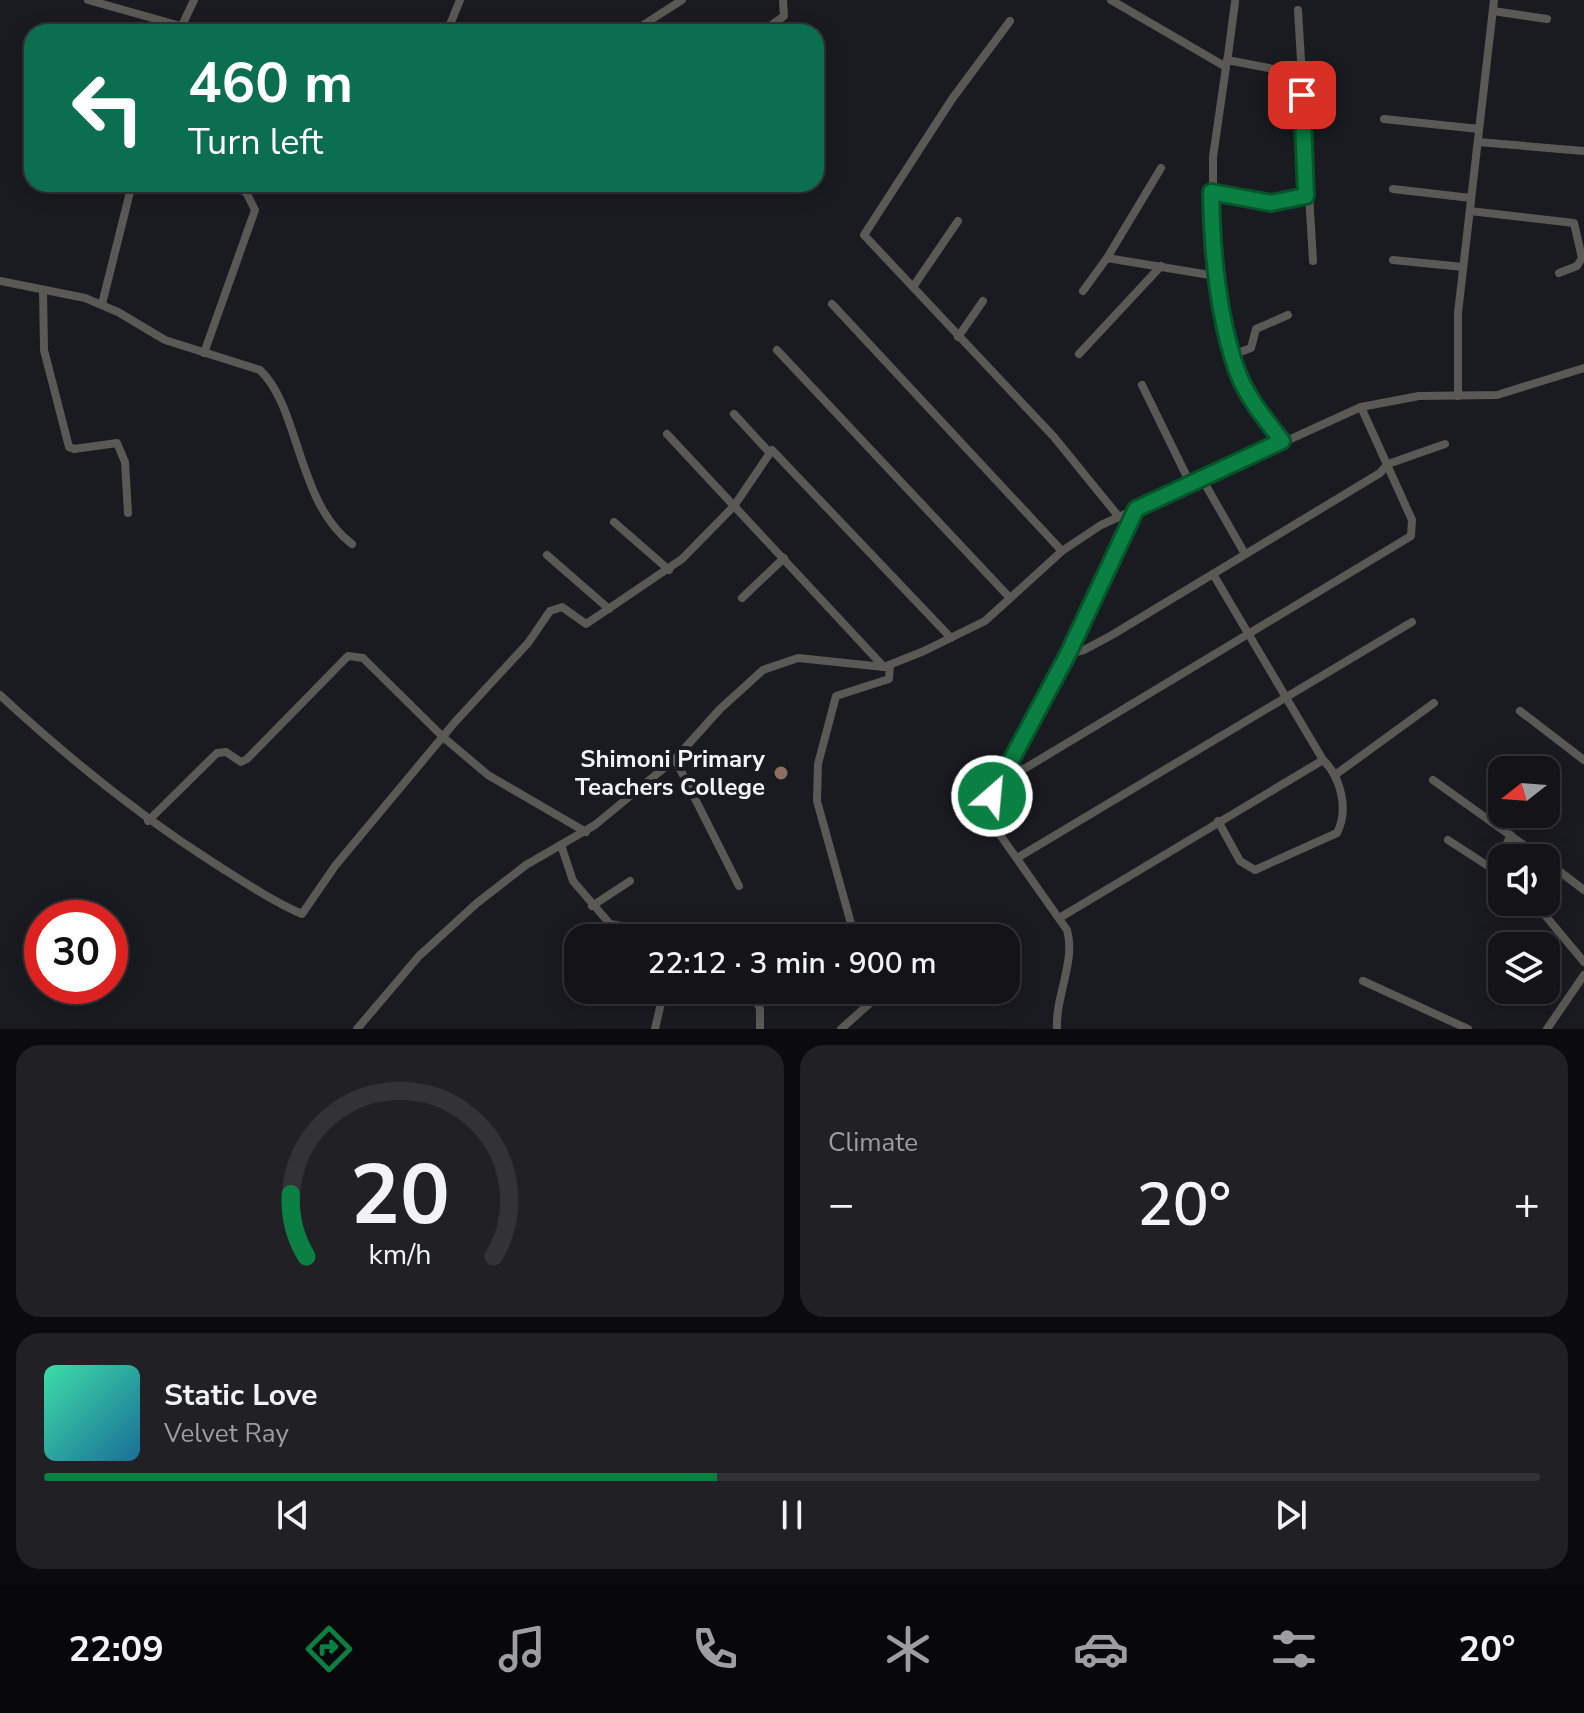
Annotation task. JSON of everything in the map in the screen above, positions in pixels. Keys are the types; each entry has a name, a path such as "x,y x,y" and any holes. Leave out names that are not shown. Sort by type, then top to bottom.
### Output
{"street":[{"path":"88,0 167,24"},
{"path":"182,24 194,0"},
{"path":"450,24 460,0"},
{"path":"645,24 682,0"},
{"path":"773,24 784,16 783,0"},
{"path":"1111,0 1227,64 1300,74"},
{"path":"1458,396 1458,313 1494,0"},
{"path":"1235,2 1211,192 1216,276 1232,355 1248,393 1282,441"},
{"path":"1298,10 1306,196 1313,261"},
{"path":"1493,11 1547,19"},
{"path":"1010,21 864,231 867,240 1054,437 1119,517"},
{"path":"1384,119 1479,129"},
{"path":"1478,142 1584,151"},
{"path":"1083,291 1107,258 1161,168"},
{"path":"1393,189 1471,198"},
{"path":"102,304 130,192"},
{"path":"204,353 255,210 246,192"},
{"path":"1211,192 1271,203 1306,196"},
{"path":"1470,211 1574,223 1582,258 1577,266 1559,273"},
{"path":"913,287 958,221"},
{"path":"1107,258 1216,276"},
{"path":"1393,260 1463,267"},
{"path":"1079,354 1161,266"},
{"path":"0,281 102,304 165,340 252,367 265,375 287,422 305,478 340,533 352,544"},
{"path":"43,290 44,350 69,447 74,449 117,443 125,462 128,513"},
{"path":"958,337 983,301"},
{"path":"832,304 1062,551"},
{"path":"1232,355 1251,348 1256,329 1288,315"},
{"path":"777,350 1010,598"},
{"path":"357,1029 419,956 477,903 501,882 586,832 675,759 737,692 774,664 798,658 887,666 985,621 1062,551 1119,517 1201,477 1361,407 1419,396 1497,395 1584,368"},
{"path":"1142,385 1190,483"},
{"path":"1007,768 1024,769 1411,536 1414,526 1361,407"},
{"path":"734,414 769,452 778,453 951,638"},
{"path":"667,434 887,666 889,679 836,696 831,704 815,779 817,801 851,924"},
{"path":"1068,654 1084,650 1213,574 1380,473 1388,464 1445,444"},
{"path":"0,695 61,751 148,821 251,886 304,913 335,866 443,737 528,643 550,611 562,607 586,624 669,570 734,506 769,452"},
{"path":"1201,477 1245,554"},
{"path":"1056,1028 1070,947 1061,917 991,822 989,813 992,796 1068,654 1136,509"},
{"path":"614,522 669,570"},
{"path":"547,555 609,609"},
{"path":"742,598 784,558"},
{"path":"1213,574 1323,760 1335,775 1342,803 1337,833 1255,870 1243,865 1218,821"},
{"path":"1017,858 1412,622"},
{"path":"148,821 217,753 226,752 241,762 247,759 348,656 363,658 443,737 488,775 586,832"},
{"path":"1335,775 1434,703"},
{"path":"1520,711 1584,760"},
{"path":"675,759 739,886"},
{"path":"1061,917 1323,760"},
{"path":"1433,780 1523,844"},
{"path":"1506,844 1511,835"},
{"path":"1448,840 1488,865"},
{"path":"561,845 567,871 592,906 610,924"},
{"path":"1560,872 1584,890"},
{"path":"592,906 630,881"},
{"path":"1546,916 1584,962"},
{"path":"1550,1028 1584,975"},
{"path":"1363,981 1468,1029"},
{"path":"655,1029 661,1004"},
{"path":"758,1004 760,1029"},
{"path":"841,1029 869,1004"}],"place":[{"name":"Shimoni Primary Teachers College","path":"781,773"}],"route":[{"path":"992,796 1068,654 1136,509 1282,441 1248,393 1232,355 1216,276 1211,192 1271,203 1287,197 1306,196 1302,95"}]}
